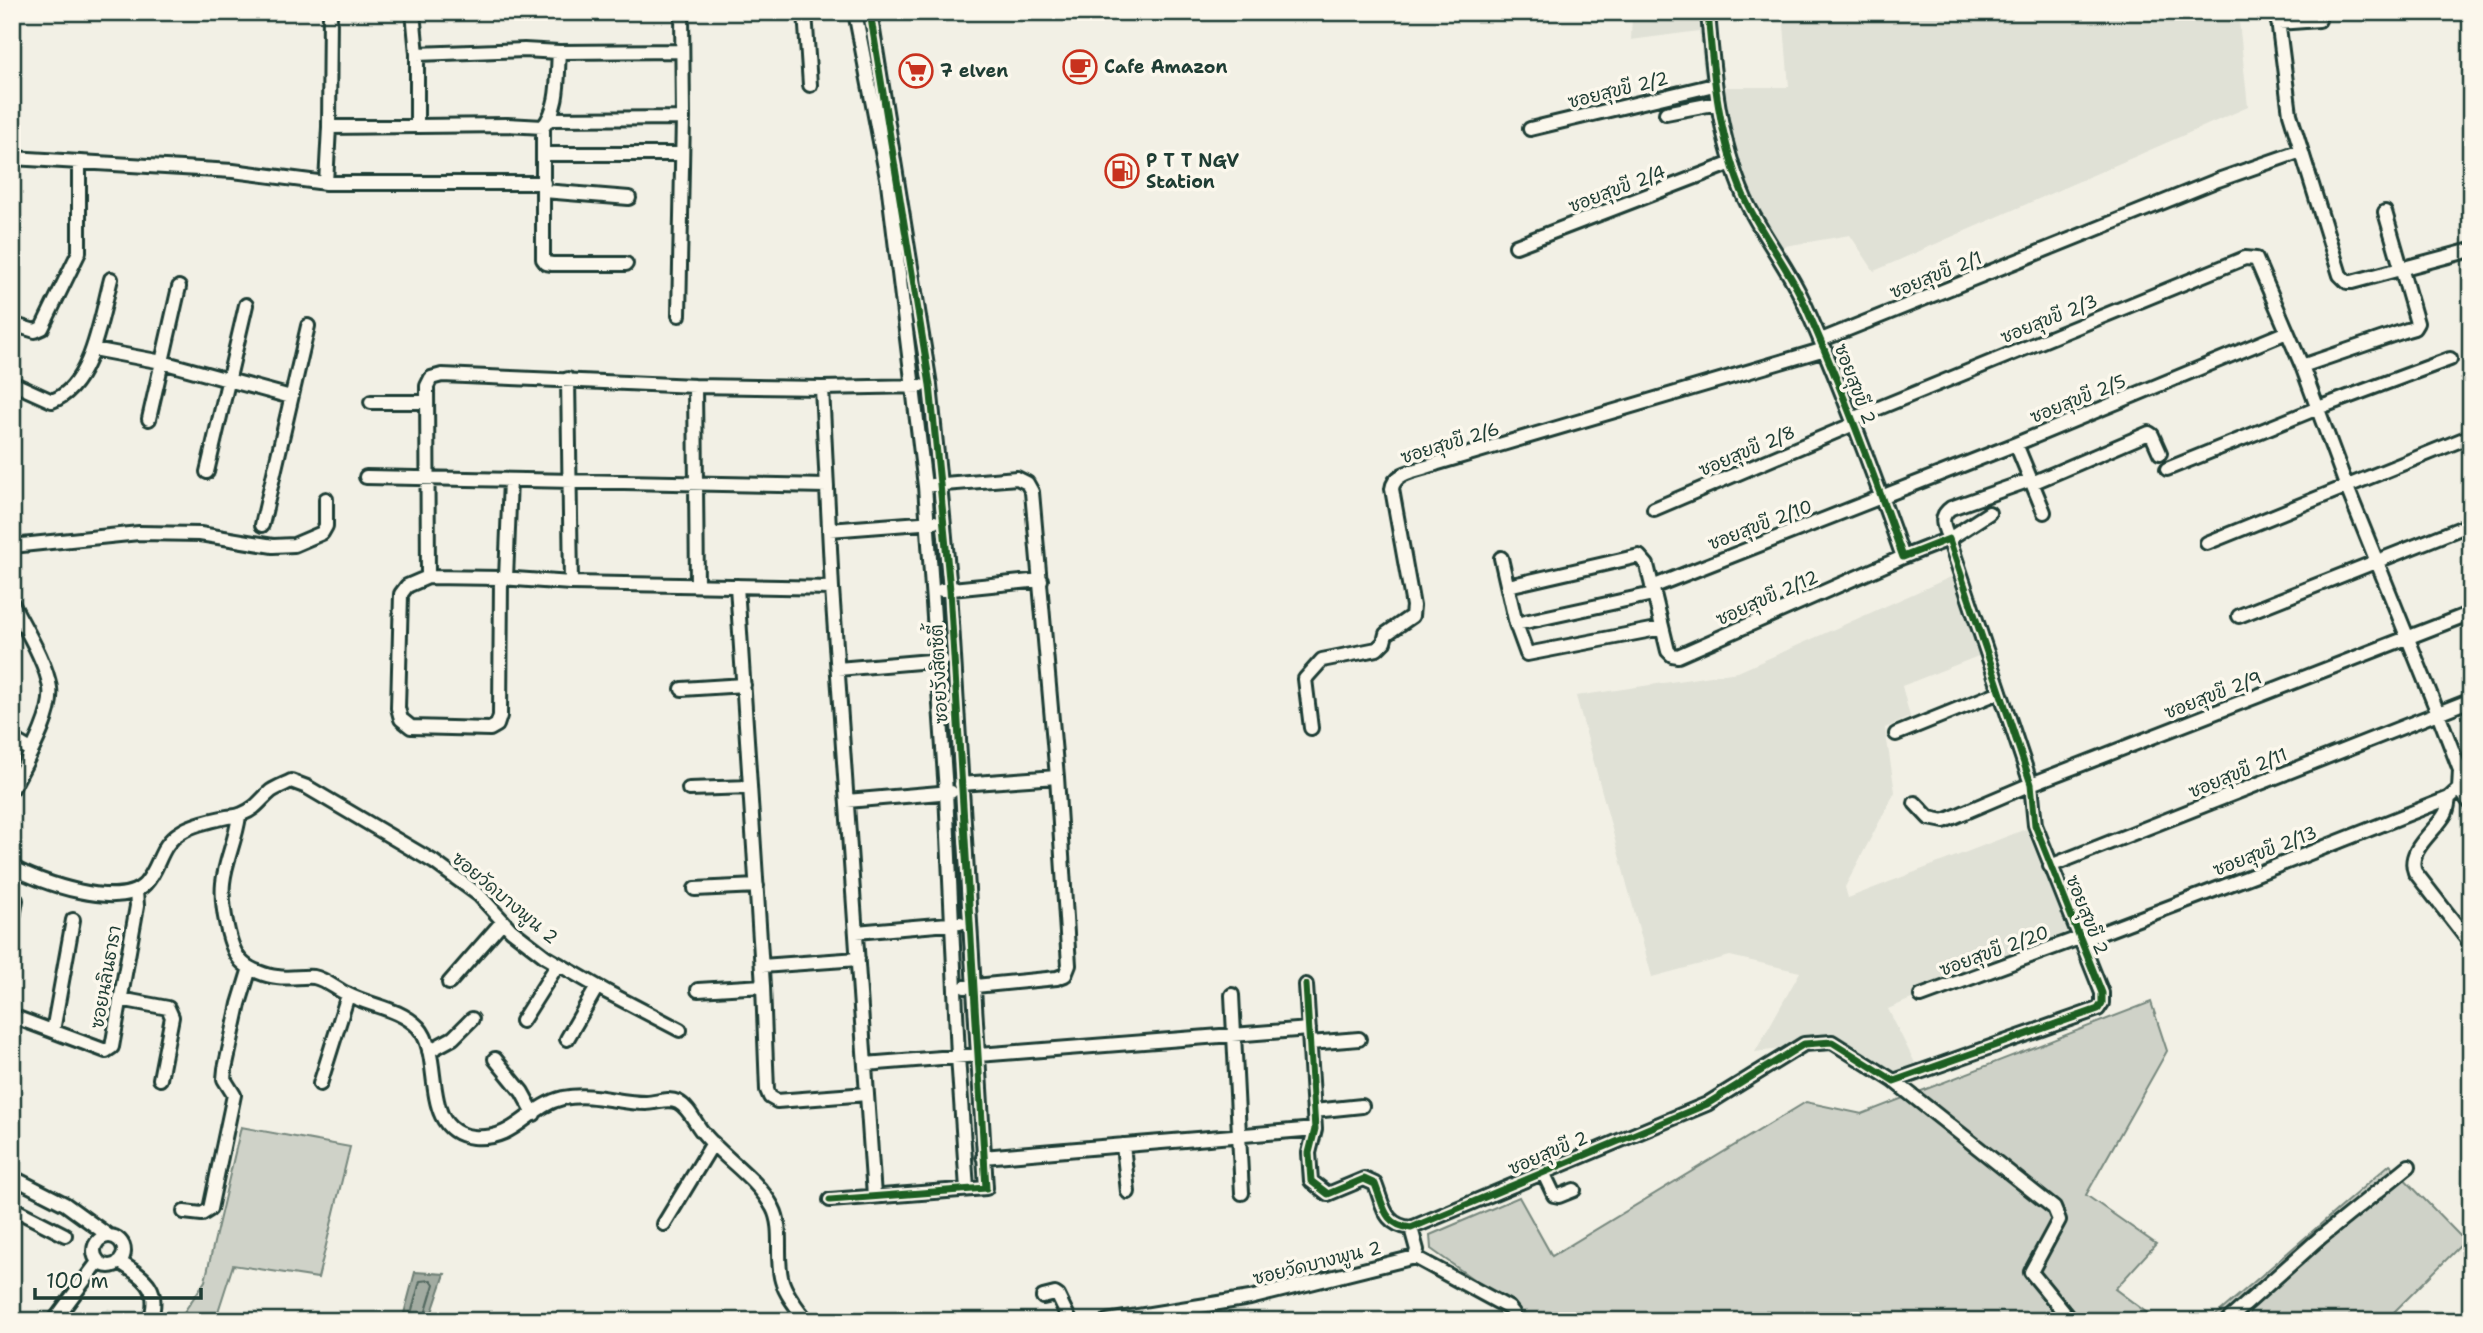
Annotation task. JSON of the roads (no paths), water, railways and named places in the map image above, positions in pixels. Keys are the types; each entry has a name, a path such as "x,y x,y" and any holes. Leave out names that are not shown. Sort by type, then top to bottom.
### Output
{"street":[{"path":"326,183 330,127 330,12"},
{"path":"413,12 417,54 417,126"},
{"path":"679,315 682,12"},
{"path":"805,12 810,85"},
{"name":"ซอยรังสิตซิตี้","path":"855,12 888,183 925,486 946,792 967,1189 986,1188 950,590 940,484 930,385 870,12"},
{"name":"ซอยสุขขี 2","path":"1708,12 1714,85 1732,163 1752,214 1801,296 1823,345 1882,496 1903,558"},
{"path":"2319,19 2277,18 2287,100 2340,275 2347,282 2352,282 2471,250"},
{"path":"417,54 524,50 682,51"},
{"path":"559,52 554,108 547,123 544,154 543,259 546,264 626,264"},
{"name":"ซอยสุขขี 2/2","path":"1530,129 1714,85"},
{"path":"1666,113 1718,103"},
{"path":"330,127 683,118"},
{"name":"ซอยสุขขี 2/1","path":"1823,345 2064,243 2301,150"},
{"path":"544,154 682,153"},
{"path":"12,158 233,171 326,183 544,187 629,198"},
{"path":"12,324 35,331 42,328 79,252 79,163"},
{"name":"ซอยสุขขี 2/4","path":"1516,246 1732,163"},
{"path":"2302,366 2414,328 2417,323 2385,212"},
{"name":"ซอยสุขขี 2/3","path":"1853,421 2245,258 2253,257 2259,262 2287,332"},
{"path":"12,383 52,401 61,398 76,384 93,349 111,279"},
{"path":"149,419 179,287"},
{"path":"207,472 246,304"},
{"path":"262,525 307,326"},
{"path":"2287,332 2460,770 2459,789 2471,804"},
{"name":"ซอยสุขขี 2/5","path":"1882,496 2287,332"},
{"name":"ซอยสุขขี 2/6","path":"1311,728 1305,679 1310,671 1322,660 1377,649 1382,645 1386,634 1412,617 1413,606 1392,489 1392,483 1397,477 1823,345"},
{"path":"93,349 162,362 291,397"},
{"path":"2167,469 2318,408 2450,359"},
{"path":"428,577 427,386 431,378 442,375 695,386 822,388 930,385"},
{"path":"568,379 571,583"},
{"path":"695,386 697,586"},
{"path":"822,388 832,588 874,1196"},
{"path":"371,402 427,402"},
{"name":"ซอยสุขขี 2/8","path":"1654,509 1853,421"},
{"path":"1949,539 1942,520 1944,513 1951,509 2031,481 2149,433 2160,453"},
{"path":"2207,543 2471,436"},
{"path":"2016,444 2044,512"},
{"path":"366,477 827,486"},
{"path":"925,486 1017,478 1027,483 1032,492 1057,777 1069,965 1065,975 1057,978 955,988"},
{"path":"510,480 504,578 500,716 497,725 490,729 411,727 401,719 398,708 401,594 407,586 428,577 504,578 571,583 832,588"},
{"name":"ซอยสุขขี 2/10","path":"1516,624 1653,590 1882,496"},
{"path":"12,546 139,533 200,534 273,546 294,545 322,533 326,526 326,499"},
{"path":"1903,558 1949,539 1989,513"},
{"path":"829,530 943,521"},
{"path":"2239,616 2471,524"},
{"name":"ซอยสุขขี 2","path":"1412,1232 1707,1104 1804,1044 1832,1042 1894,1082 2098,1009 2102,1003 2102,993 2035,825 2031,784 1949,539"},
{"path":"1501,558 1523,650 1527,654 1662,628 1647,565 1640,556 1508,586"},
{"name":"ซอยสุขขี 2/12","path":"1662,628 1668,651 1678,656 1903,558"},
{"path":"932,591 1041,580"},
{"path":"737,586 762,966 767,1090 770,1097 777,1101 867,1094"},
{"path":"12,603 50,688 48,712 13,787"},
{"name":"ซอยสุขขี 2/9","path":"1915,803 1929,818 1944,821 2031,784 2471,612"},
{"path":"838,669 954,660"},
{"path":"682,689 744,685"},
{"path":"1896,734 2000,692"},
{"name":"ซอยสุขขี 2/11","path":"2050,866 2471,700"},
{"path":"12,739 31,750"},
{"path":"847,801 946,792 961,787 1057,777"},
{"name":"ซอยวัดบางพูน 2","path":"136,891 143,887 156,871 166,843 174,837 207,822 239,817 258,807 272,790 291,781 307,787 434,862 479,895 512,930 558,964 680,1030"},
{"path":"689,789 750,787"},
{"name":"ซอยสุขขี 2/13","path":"2079,939 2449,798 2459,789"},
{"path":"2449,798 2444,817 2420,847 2412,865 2471,944"},
{"path":"239,817 237,835 223,881 223,905 232,944 241,962 277,977 316,977 348,995 407,1018 421,1030 432,1050 437,1108 453,1130 470,1137 485,1137 510,1131 533,1112 563,1098 593,1095 648,1103 668,1100 678,1102 773,1208 778,1223 782,1282 794,1305 807,1321"},
{"path":"12,867 33,880 99,895 136,891"},
{"path":"695,889 757,886"},
{"name":"ซอยนลินธารา","path":"12,1016 106,1051 112,1047 137,906 136,891"},
{"path":"12,923 16,900"},
{"path":"53,1031 73,920"},
{"path":"449,983 503,921"},
{"path":"856,932 970,922"},
{"name":"ซอยสุขขี 2/20","path":"1921,996 2079,939"},
{"path":"762,966 858,959"},
{"path":"522,1021 558,964"},
{"path":"184,1212 202,1214 210,1209 234,1095 224,1079 225,1069 250,968"},
{"path":"1306,985 1315,1129 1309,1153 1311,1181 1328,1194 1364,1179 1375,1184 1390,1220 1412,1232 1416,1254 1509,1308 1514,1321"},
{"path":"698,990 763,986"},
{"path":"567,1039 597,987"},
{"path":"320,1084 348,995"},
{"path":"1232,995 1242,1194"},
{"path":"120,999 168,1008 172,1017 160,1079"},
{"path":"432,1050 453,1038 472,1019"},
{"path":"865,1064 1309,1030"},
{"path":"1310,1043 1359,1039"},
{"path":"495,1059 522,1092 533,1112"},
{"path":"1894,1082 2054,1208 2059,1220 2031,1272 2071,1321"},
{"path":"1314,1111 1362,1106"},
{"path":"983,1157 1315,1129"},
{"path":"664,1224 713,1143"},
{"path":"1123,1145 1128,1192"},
{"path":"2227,1321 2320,1237 2409,1166"},
{"path":"1544,1174 1551,1191 1559,1196 1574,1190"},
{"path":"12,1177 65,1204 109,1236"},
{"path":"830,1200 967,1189"},
{"path":"14,1212 65,1235"},
{"path":"109,1236 115,1236 123,1245 120,1262 109,1267 98,1262 94,1245 103,1237 109,1236"},
{"name":"ซอยวัดบางพูน 2","path":"1107,1321 1250,1298 1416,1254"},
{"path":"54,1321 98,1262"},
{"path":"120,1262 137,1273 151,1289 155,1305 150,1321"},
{"path":"1043,1297 1055,1294 1060,1298 1070,1321"}],"water":[{"path":"415,1272 445,1274 429,1321 402,1321"}],"place":[{"name":"Cafe Amazon","path":"1080,67"},
{"name":"7 elven","path":"916,71"},
{"name":"P T T NGV Station","path":"1122,171"}]}
